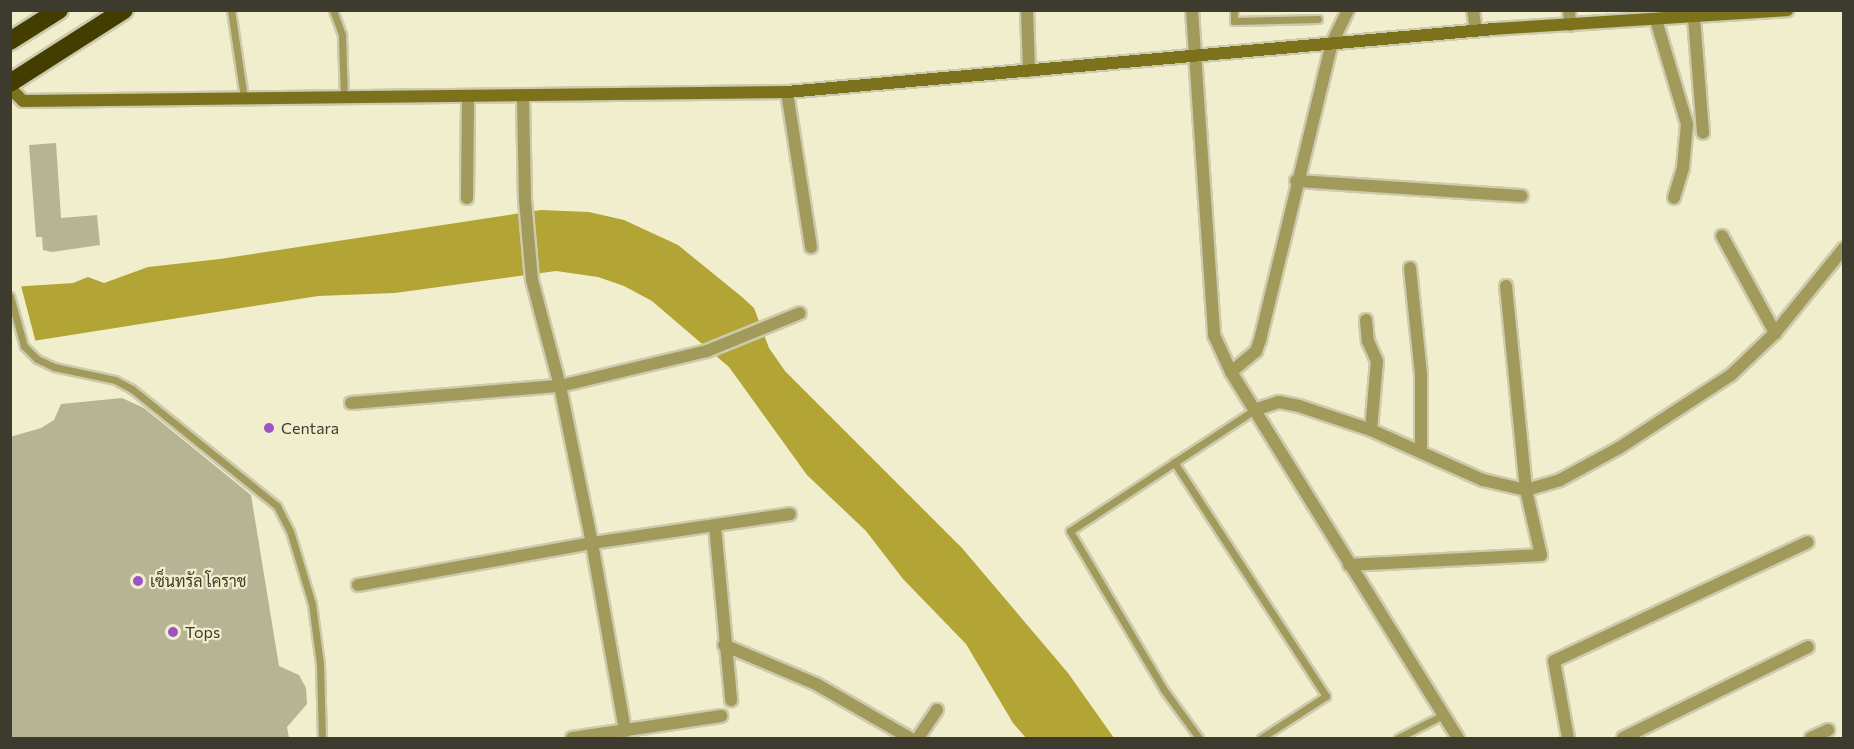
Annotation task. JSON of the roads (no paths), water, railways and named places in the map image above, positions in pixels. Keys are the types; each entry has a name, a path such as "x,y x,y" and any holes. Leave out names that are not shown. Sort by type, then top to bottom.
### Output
{"highway":[{"path":"10,41 59,10"},
{"path":"10,83 124,10"}],"street":[{"path":"1027,10 1029,71"},
{"path":"1192,10 1214,335 1231,372 1254,410 1458,738"},
{"path":"1231,372 1256,351 1260,340 1296,181 1332,43 1348,10"},
{"path":"1473,10 1476,31"},
{"path":"1569,10 1570,25"},
{"path":"10,88 23,101 523,97 787,92 1476,31 1664,16 1694,18 1779,11"},
{"path":"1664,16 1687,124 1683,168 1674,198"},
{"path":"1694,18 1703,133"},
{"path":"787,92 811,247"},
{"path":"467,198 468,97"},
{"path":"523,97 532,280 560,386 592,543 625,731"},
{"path":"1296,181 1522,196"},
{"path":"1722,236 1775,333"},
{"path":"1254,410 1279,402 1289,404 1371,430 1483,480 1526,490 1560,480 1619,448 1731,375 1775,333 1841,256"},
{"path":"1410,268 1421,374 1421,452"},
{"path":"1349,566 1541,555 1526,490 1506,286"},
{"path":"351,403 560,386 707,351 801,313"},
{"path":"1366,320 1368,341 1377,361 1371,430"},
{"path":"357,585 592,543 790,514"},
{"path":"715,526 724,645 731,700"},
{"path":"1568,738 1554,662 1808,542"},
{"path":"724,645 816,684 910,738"},
{"path":"1623,738 1808,647"},
{"path":"918,738 937,710"},
{"path":"572,738 721,716"},
{"path":"1811,738 1828,730"}],"lane":[{"path":"231,10 244,98"},
{"path":"333,10 342,35 344,97"},
{"path":"1234,10 1234,21 1318,19"},
{"path":"10,296 24,346 37,359 54,367 90,373 132,389 277,506 290,531 312,604 320,664 322,738"},
{"path":"1199,738 1164,690 1070,531 1254,410"},
{"path":"1174,462 1326,696 1261,738"},
{"path":"1398,738 1443,715"}],"place":[{"name":"Centara","path":"269,428"},
{"name":"เซ็นทรัล โคราช","path":"138,581"},
{"name":"Tops","path":"173,632"}]}
